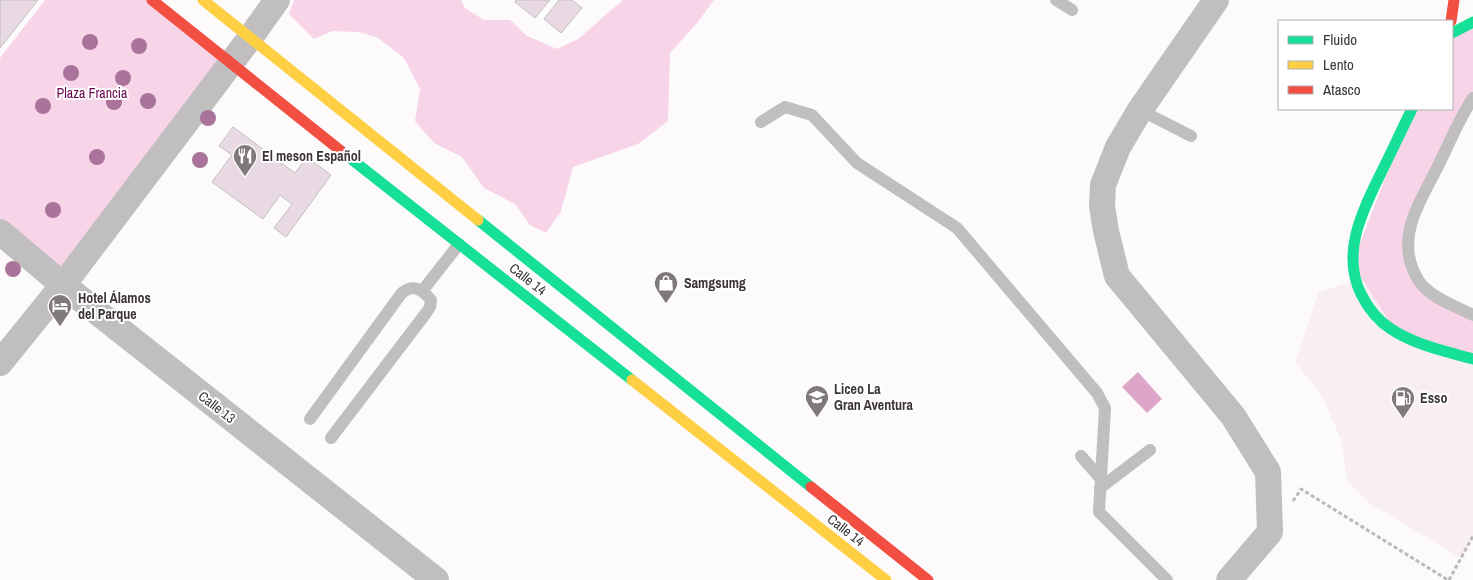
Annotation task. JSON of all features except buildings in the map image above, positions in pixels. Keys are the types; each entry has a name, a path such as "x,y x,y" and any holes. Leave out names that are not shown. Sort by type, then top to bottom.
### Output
{"main road":[{"name":"Calle 14","path":"152,0 230,64 886,580"},
{"name":"Calle 14","path":"203,0 928,580"},
{"path":"1451,20 1454,0"},
{"path":"1453,32 1473,22"},
{"path":"1412,110 1363,210 1354,234 1352,264 1355,280 1361,295 1371,311 1397,333 1417,342 1473,359"}],"street":[{"path":"0,364 63,285 277,0"},
{"path":"1216,0 1140,110 1118,147 1103,185 1102,206 1117,276 1233,416 1268,472 1270,532 1229,580"},
{"name":"Calle 13","path":"0,232 63,285 436,580"}],"lane":[{"path":"1056,0 1072,10"},
{"path":"1473,98 1410,224 1407,242 1409,259 1415,275 1425,289 1444,301 1473,315"},
{"path":"761,122 785,106 812,115 857,163 957,228 1097,393 1106,408 1099,512 1167,580"},
{"path":"1140,110 1191,136"},
{"path":"424,290 459,244"},
{"path":"310,419 401,294 406,289 424,290 431,300 430,307 331,438"},
{"path":"1101,484 1150,450"},
{"path":"1081,456 1101,484"}],"path":[{"path":"1291,504 1301,489 1448,580 1473,536"}],"shaded area":[{"name":"Esso","path":"1355,280 1473,359 1473,536 1461,558 1368,502 1347,480 1342,442 1322,396 1295,362 1319,292"},
{"path":"1138,372 1162,399 1147,413 1122,387"}],"green space":[{"name":"Plaza Francia","path":"45,0 152,0 230,64 63,285 0,232 0,58"},
{"path":"294,0 461,0 465,8 484,20 510,20 527,36 557,49 578,39 623,0 714,0 697,23 670,53 668,121 638,144 573,167 561,211 546,233 530,225 515,204 484,188 462,157 434,143 415,121 420,89 404,58 378,38 359,32 332,31 314,39 289,14"},
{"path":"1473,22 1473,98 1410,224 1415,275 1473,315 1473,359 1397,333 1352,264 1412,110 1453,110 1453,32"}],"traffic: fast":[{"path":"1453,32 1473,22"},
{"path":"1412,110 1361,218 1353,248 1355,279 1370,309 1381,322 1391,329 1420,343 1473,359"},
{"path":"341,151 632,380"},
{"path":"478,220 811,487"}],"traffic: slow":[{"path":"203,0 478,220"},
{"path":"632,380 886,580"}],"traffic: jam":[{"path":"152,0 341,151"},
{"path":"1451,20 1454,0"},
{"path":"811,487 928,580"}],"place":[{"name":"El meson Español","path":"245,177"},
{"name":"Samgsumg","path":"666,304"},
{"name":"Hotel Álamos del Parque","path":"60,327"},
{"name":"Liceo La Gran Aventura","path":"817,418"},
{"name":"Esso","path":"1403,419"}]}
